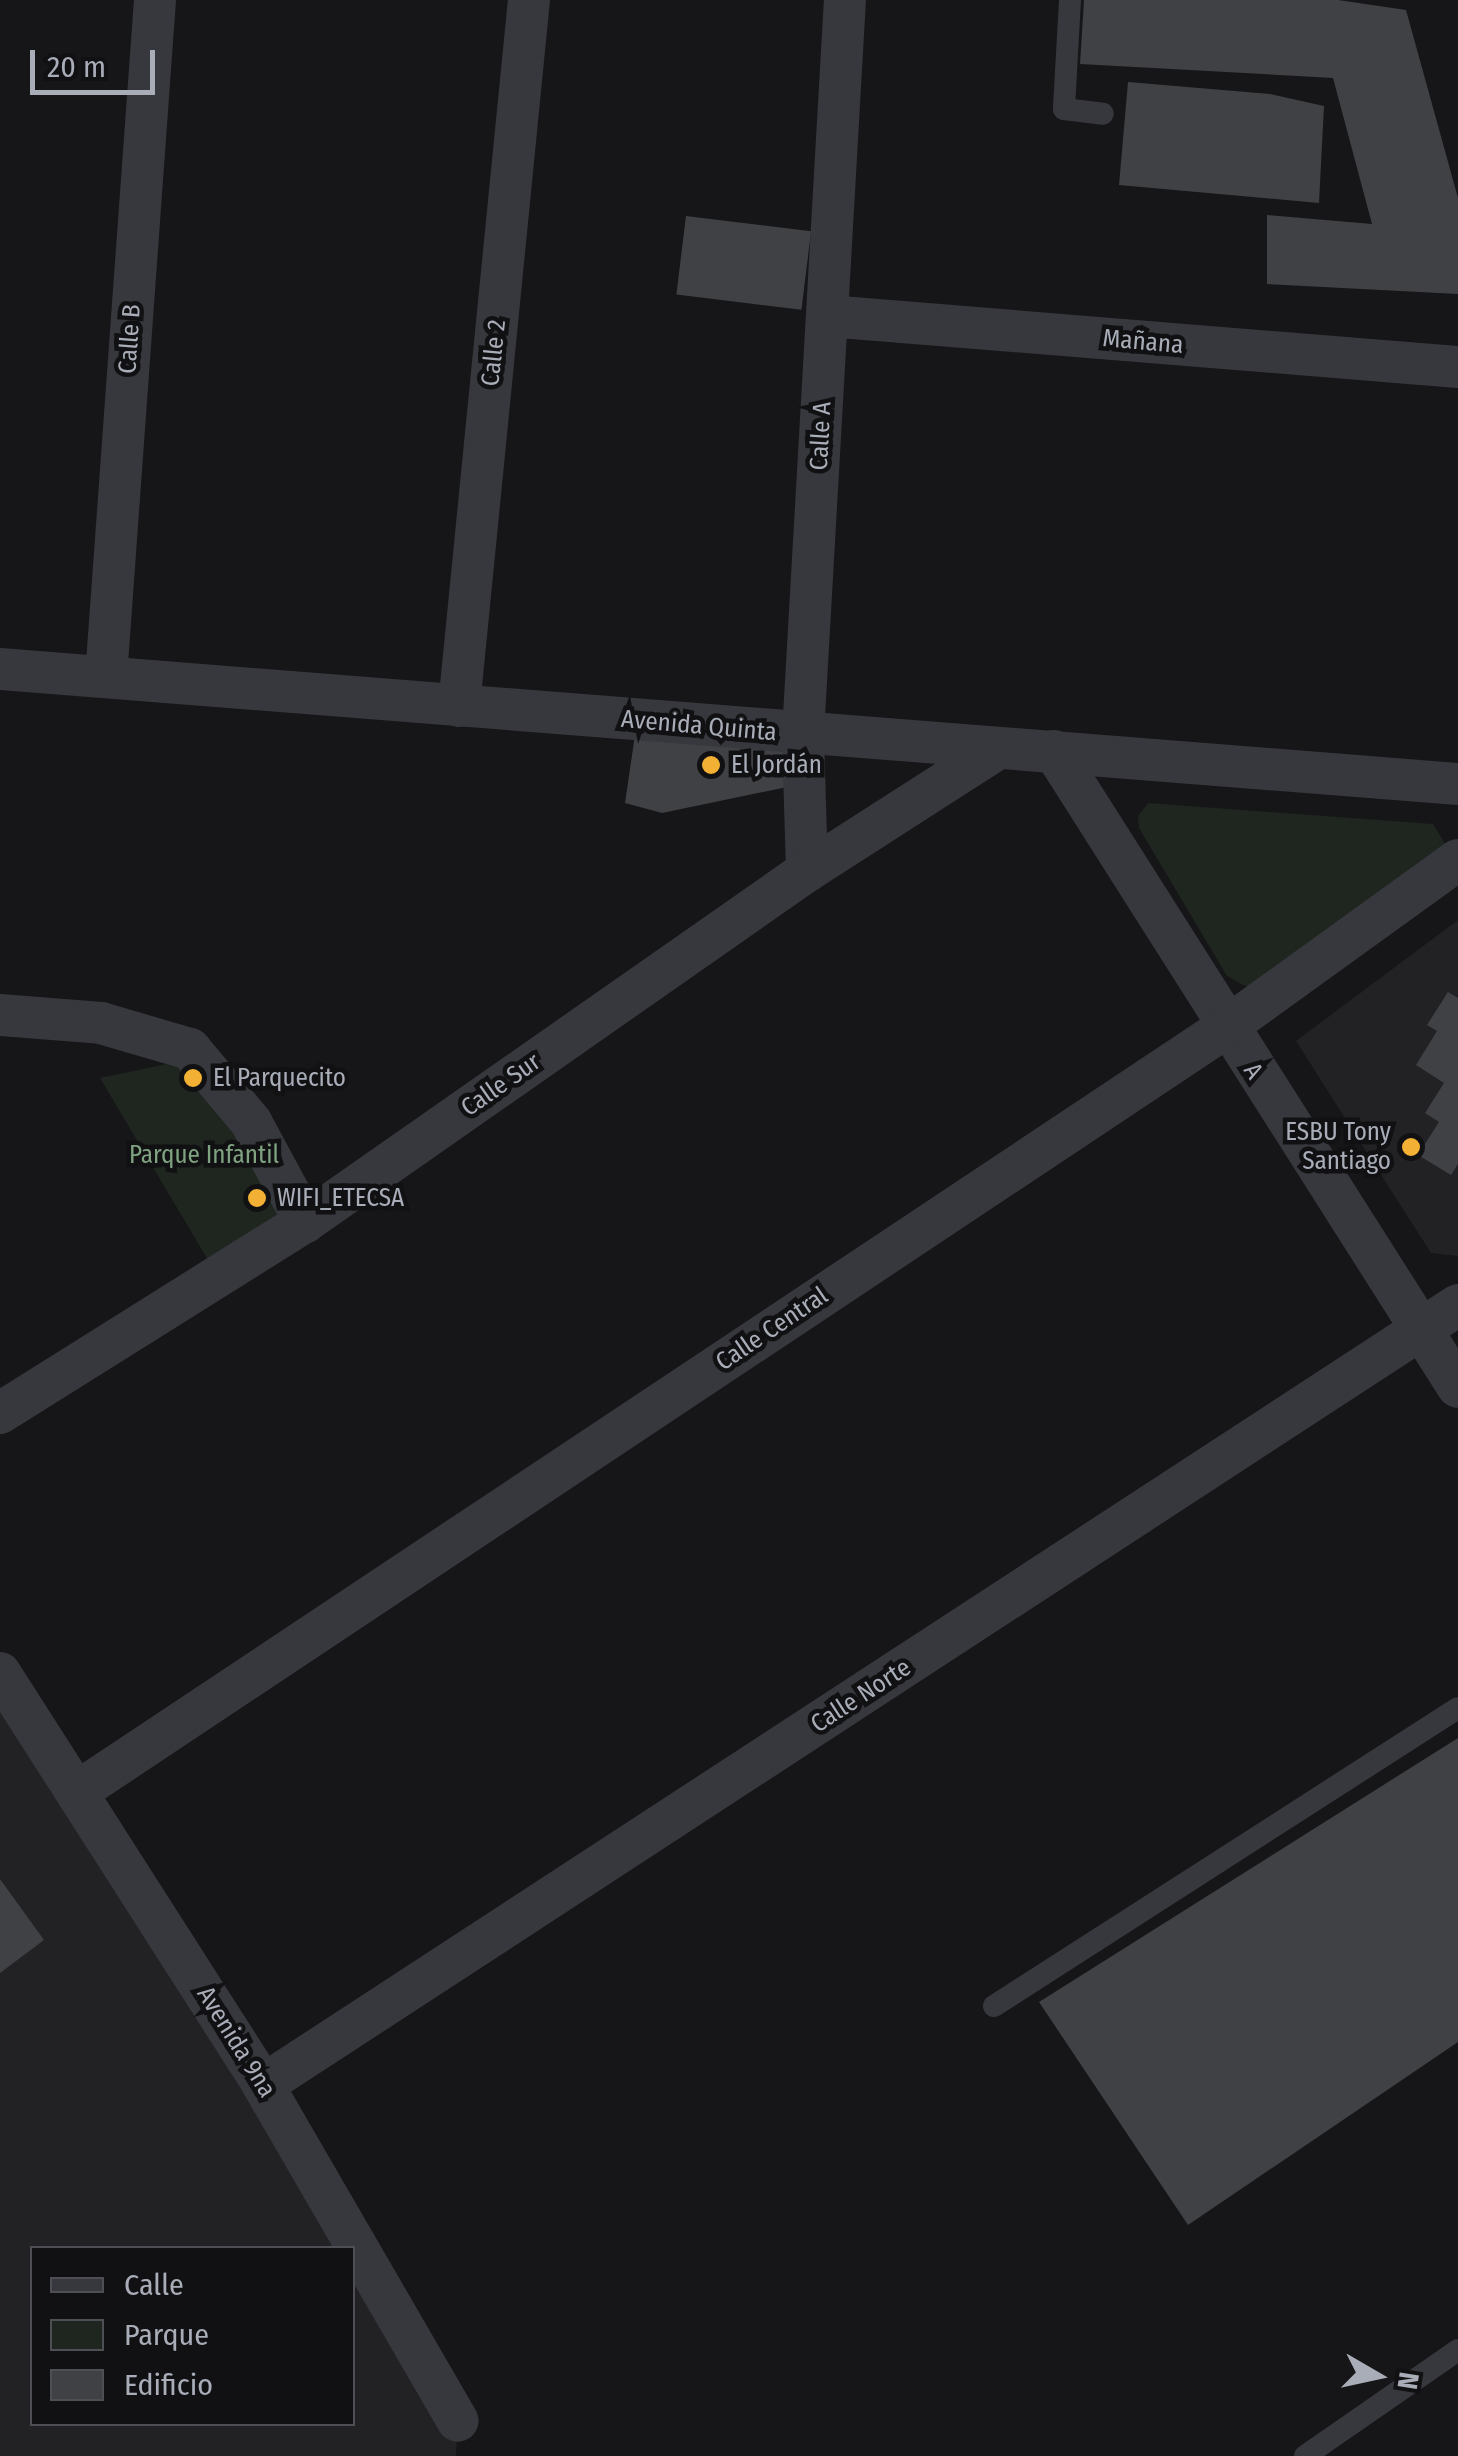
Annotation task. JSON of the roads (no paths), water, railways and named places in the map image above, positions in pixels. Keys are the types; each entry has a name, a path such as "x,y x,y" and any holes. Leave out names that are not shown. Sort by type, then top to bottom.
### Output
{"street":[{"name":"Calle B","path":"106,677 155,0"},
{"name":"Calle 2","path":"459,706 529,0"},
{"name":"Calle A","path":"808,871 803,734 845,0"},
{"name":"Mañana","path":"828,316 1458,367"},
{"name":"Avenida Quinta","path":"0,669 1458,784"},
{"name":"Calle Sur","path":"0,1413 305,1222 808,871 998,749"},
{"name":"A","path":"1054,750 1225,1028 1458,1387"},
{"name":"Calle Central","path":"80,1790 1225,1028 1458,860"},
{"path":"0,1015 100,1023 190,1049 251,1122 305,1222"},
{"name":"Calle Norte","path":"263,2085 1458,1305"},
{"name":"Avenida 9na","path":"0,1673 80,1790 263,2085 458,2421"}],"lane":[{"path":"1070,0 1064,109 1103,114"},
{"path":"994,2006 1458,1708"},
{"path":"1305,2456 1458,2350"}],"place":[{"name":"El Jordán","path":"711,765"},
{"name":"El Parquecito","path":"193,1078"},
{"name":"ESBU Tony Santiago","path":"1411,1147"},
{"name":"WIFI_ETECSA","path":"257,1198"}],"park label":[{"name":"Parque Infantil","path":"204,1155"}]}
